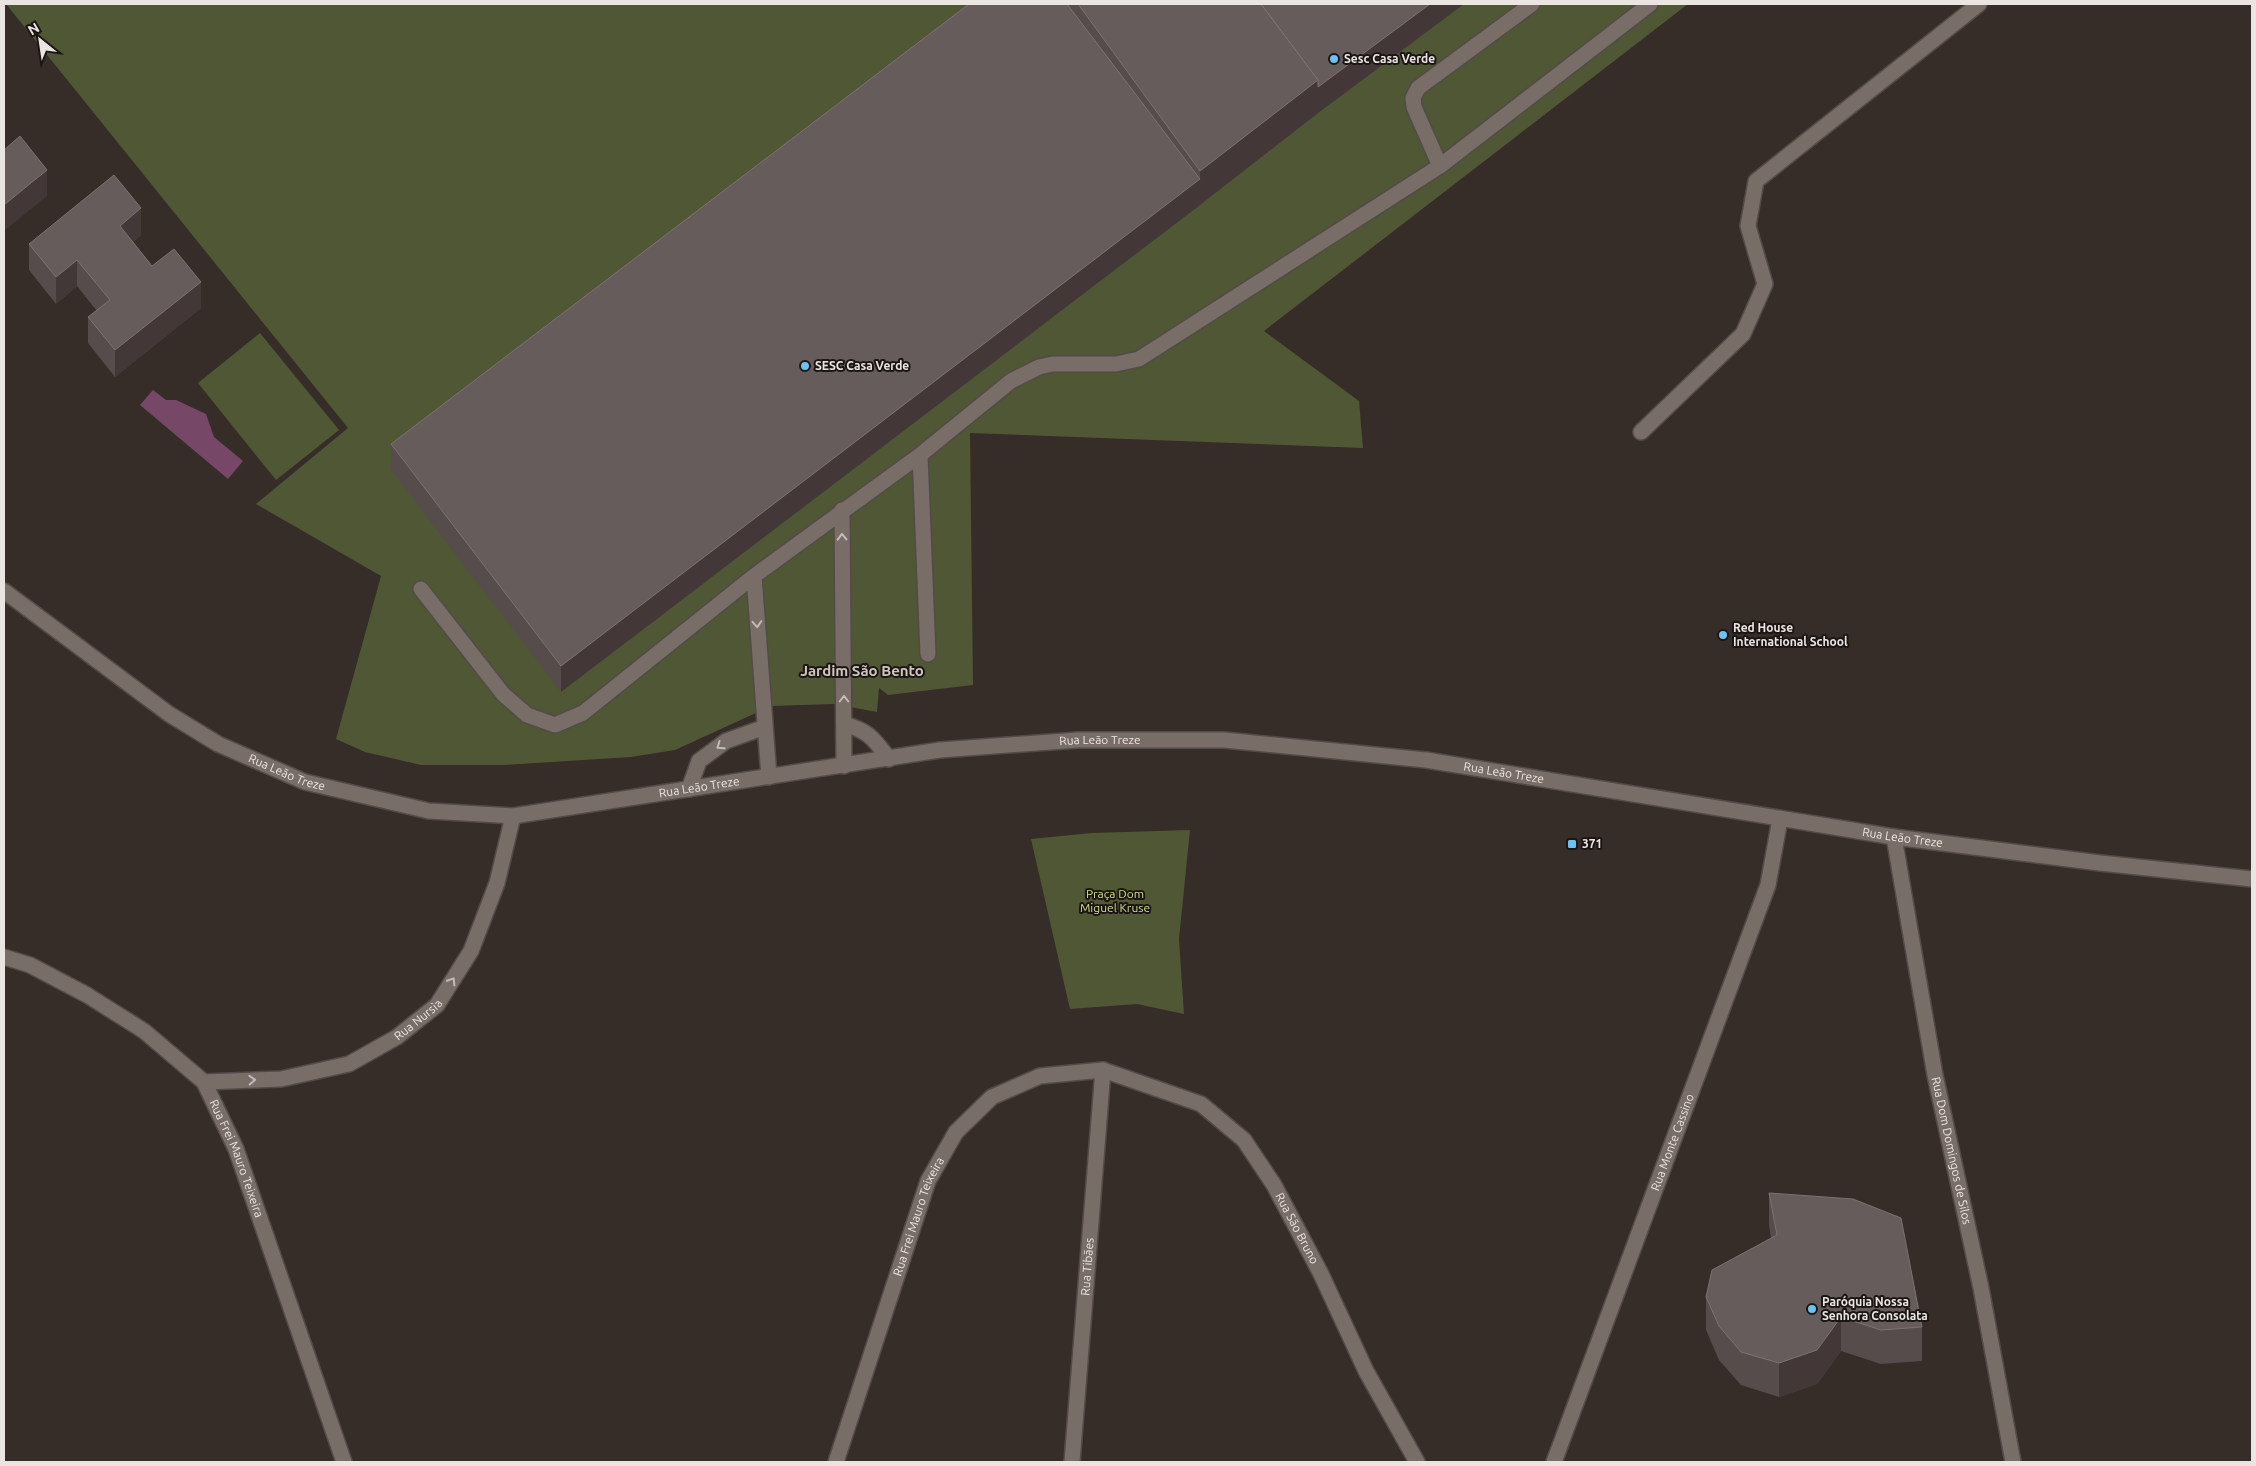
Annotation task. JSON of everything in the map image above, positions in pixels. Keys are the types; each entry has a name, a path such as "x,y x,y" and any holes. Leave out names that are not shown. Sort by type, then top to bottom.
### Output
{"street":[{"path":"1440,166 1414,107 1413,98 1418,88 1532,4"},
{"path":"421,590 503,694 527,715 555,725 582,713 754,576 920,455 1011,381 1039,368 1053,364 1116,364 1140,359 1440,166 1650,4"},
{"path":"1641,432 1743,334 1765,284 1748,226 1756,181 1979,4"},
{"path":"920,455 928,654"},
{"path":"842,510 844,766"},
{"path":"754,576 769,777"},
{"name":"Rua Leão Treze","path":"4,591 169,714 218,744 305,782 419,809 513,816 940,750 1078,740 1224,740 1426,760 1894,837 2100,863 2252,879"},
{"path":"844,724 861,728 876,741 889,759"},
{"path":"689,789 699,761 726,742 765,727"},
{"name":"Rua Nursìa","path":"204,1082 281,1078 350,1064 397,1037 437,1005 470,951 497,883 513,816"},
{"name":"Rua Monte Cassino","path":"1554,1462 1768,885 1780,819"},
{"name":"Rua Dom Domingos de Silos","path":"1894,837 1935,1075 1983,1297 2013,1462"},
{"name":"Rua Frei Mauro Teixeira","path":"4,957 30,965 87,995 144,1031 204,1082 236,1149 344,1462"},
{"name":"Rua Frei Mauro Teixeira","path":"836,1462 928,1181 956,1132 992,1097 1040,1076 1103,1070"},
{"name":"Rua Tibães","path":"1072,1462 1103,1070"},
{"name":"Rua São Bruno","path":"1103,1070 1201,1104 1244,1140 1274,1185 1321,1274 1366,1371 1417,1462"}],"green space":[{"name":"SESC Casa Verde","path":"6,4 1688,4 1264,331 1359,401 1363,448 970,433 973,685 888,695 879,688 877,712 834,704 771,706 675,750 631,757 504,765 421,765 365,752 336,739 381,576 256,504 348,428"},
{"path":"260,333 339,430 276,480 198,383"},
{"name":"Praça Dom Miguel Kruse","path":"1190,830 1179,939 1184,1014 1137,1004 1070,1009 1031,839 1092,833"}],"shaded area":[{"path":"153,390 166,400 176,400 206,414 214,437 243,461 228,479 140,405"}],"building":[{"path":"969,4 1067,4 1200,179 561,666 391,444"},
{"path":"1078,4 1261,4 1318,80 1200,171"},
{"path":"1261,4 1430,4 1318,87 1318,80"},
{"path":"20,136 47,170 4,205 4,150"},
{"path":"114,175 141,208 120,226 152,266 174,249 201,282 115,350 88,317 110,300 77,260 56,277 29,244"},
{"name":"Paróquia Nossa Senhora Consolata","path":"1769,1193 1853,1199 1901,1218 1922,1327 1881,1330 1841,1317 1817,1350 1779,1363 1741,1352 1719,1326 1706,1297 1712,1270 1777,1235"}],"place":[{"name":"Sesc Casa Verde","path":"1334,59"},
{"name":"SESC Casa Verde","path":"805,366"},
{"name":"Red House International School","path":"1723,635"},
{"name":"371","path":"1572,844"},
{"name":"Paróquia Nossa Senhora Consolata","path":"1812,1309"}],"district":[{"name":"Jardim São Bento","path":"862,671"}]}
